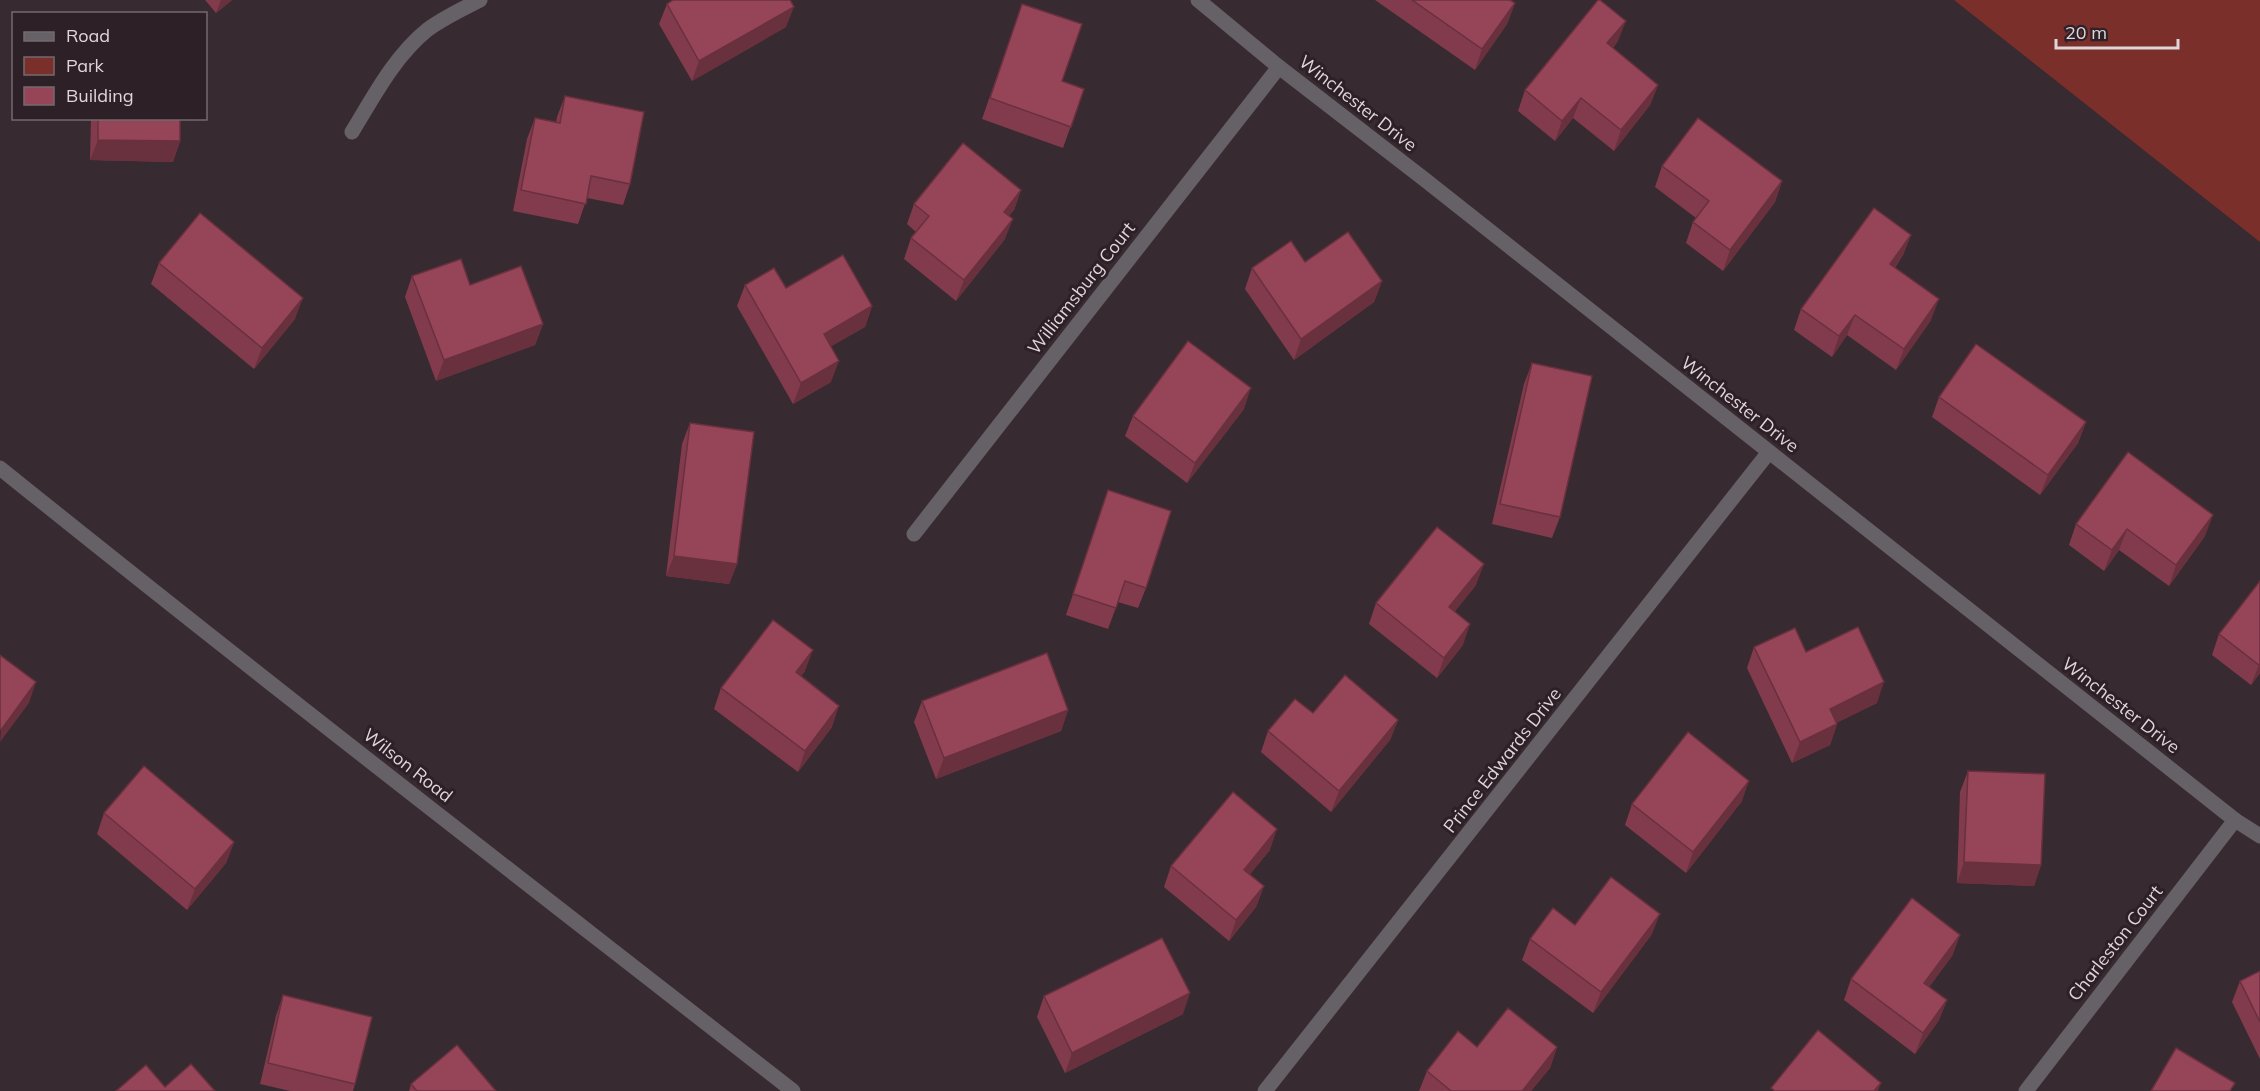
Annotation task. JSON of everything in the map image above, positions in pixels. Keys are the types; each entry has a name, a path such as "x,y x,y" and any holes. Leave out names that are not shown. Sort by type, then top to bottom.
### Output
{"street":[{"path":"352,132 392,68 413,43 442,20 480,0"},
{"name":"Winchester Drive","path":"1198,0 1279,67 1424,178 2235,820 2260,836"},
{"name":"Williamsburg Court","path":"914,534 1279,67"},
{"name":"Prince Edwards Drive","path":"1265,1091 1769,452"},
{"name":"Wilson Road","path":"0,468 227,650 793,1091"},
{"name":"Charleston Court","path":"2026,1091 2235,820"}],"green space":[{"path":"1954,0 2260,0 2260,242"}],"building":[{"path":"673,0 790,0 794,7 699,61 667,4"},
{"path":"1412,0 1510,0 1515,3 1482,49"},
{"path":"1598,0 1626,21 1607,43 1658,85 1621,130 1581,98 1562,121 1525,90"},
{"path":"1022,4 1082,24 1062,81 1084,89 1071,127 990,98"},
{"path":"565,96 644,112 630,184 591,176 586,204 521,190 535,118 560,123"},
{"path":"1698,118 1782,181 1730,250 1693,222 1709,201 1662,166"},
{"path":"98,120 180,120 180,141 98,140"},
{"path":"963,143 1021,190 1004,212 1013,219 964,280 911,238 929,216 914,204"},
{"path":"1874,208 1911,235 1890,264 1939,299 1904,349 1855,315 1839,336 1801,309"},
{"path":"200,213 303,298 262,348 159,263"},
{"path":"1348,232 1382,281 1301,339 1252,268 1291,241 1305,262"},
{"path":"843,255 872,306 824,334 839,361 801,383 745,285 774,268 786,288"},
{"path":"461,259 470,285 521,266 543,324 444,360 412,276"},
{"path":"1188,341 1251,388 1195,463 1133,416"},
{"path":"1976,344 2086,422 2048,475 1939,397"},
{"path":"1532,363 1592,376 1560,517 1500,504"},
{"path":"690,423 754,432 737,564 674,556"},
{"path":"2128,452 2213,515 2176,565 2127,529 2112,550 2076,524"},
{"path":"1108,490 1171,511 1146,588 1125,581 1116,608 1073,594"},
{"path":"1437,527 1484,564 1449,607 1470,624 1444,658 1376,603"},
{"path":"2260,581 2260,663 2259,665 2219,634"},
{"path":"773,620 813,650 796,672 839,706 805,751 721,688"},
{"path":"1858,627 1884,682 1830,709 1837,724 1800,742 1754,647 1795,628 1806,652"},
{"path":"1047,653 1068,710 944,758 922,701"},
{"path":"0,655 36,682 1,730 0,729"},
{"path":"1345,675 1398,720 1339,791 1268,731 1295,699 1313,713"},
{"path":"1688,732 1749,781 1693,852 1632,804"},
{"path":"144,766 234,842 195,889 104,813"},
{"path":"1968,771 2045,774 2041,865 1964,862"},
{"path":"1233,792 1277,829 1244,870 1264,886 1236,920 1171,866"},
{"path":"1611,877 1660,914 1601,992 1530,939 1553,908 1575,925"},
{"path":"1912,898 1960,935 1924,983 1947,1000 1923,1033 1851,979"},
{"path":"1162,938 1190,993 1072,1053 1044,996"},
{"path":"2260,971 2260,1022 2240,981"},
{"path":"283,995 372,1017 355,1084 268,1063"},
{"path":"1508,1008 1557,1047 1523,1090 1525,1091 1451,1091 1427,1071 1458,1031 1477,1047"},
{"path":"1818,1030 1881,1083 1874,1091 1775,1091 1771,1088"},
{"path":"457,1045 496,1091 417,1091 411,1084"},
{"path":"2176,1048 2235,1083 2230,1091 2151,1091"},
{"path":"191,1064 215,1091 116,1091 146,1065 165,1087"}]}
